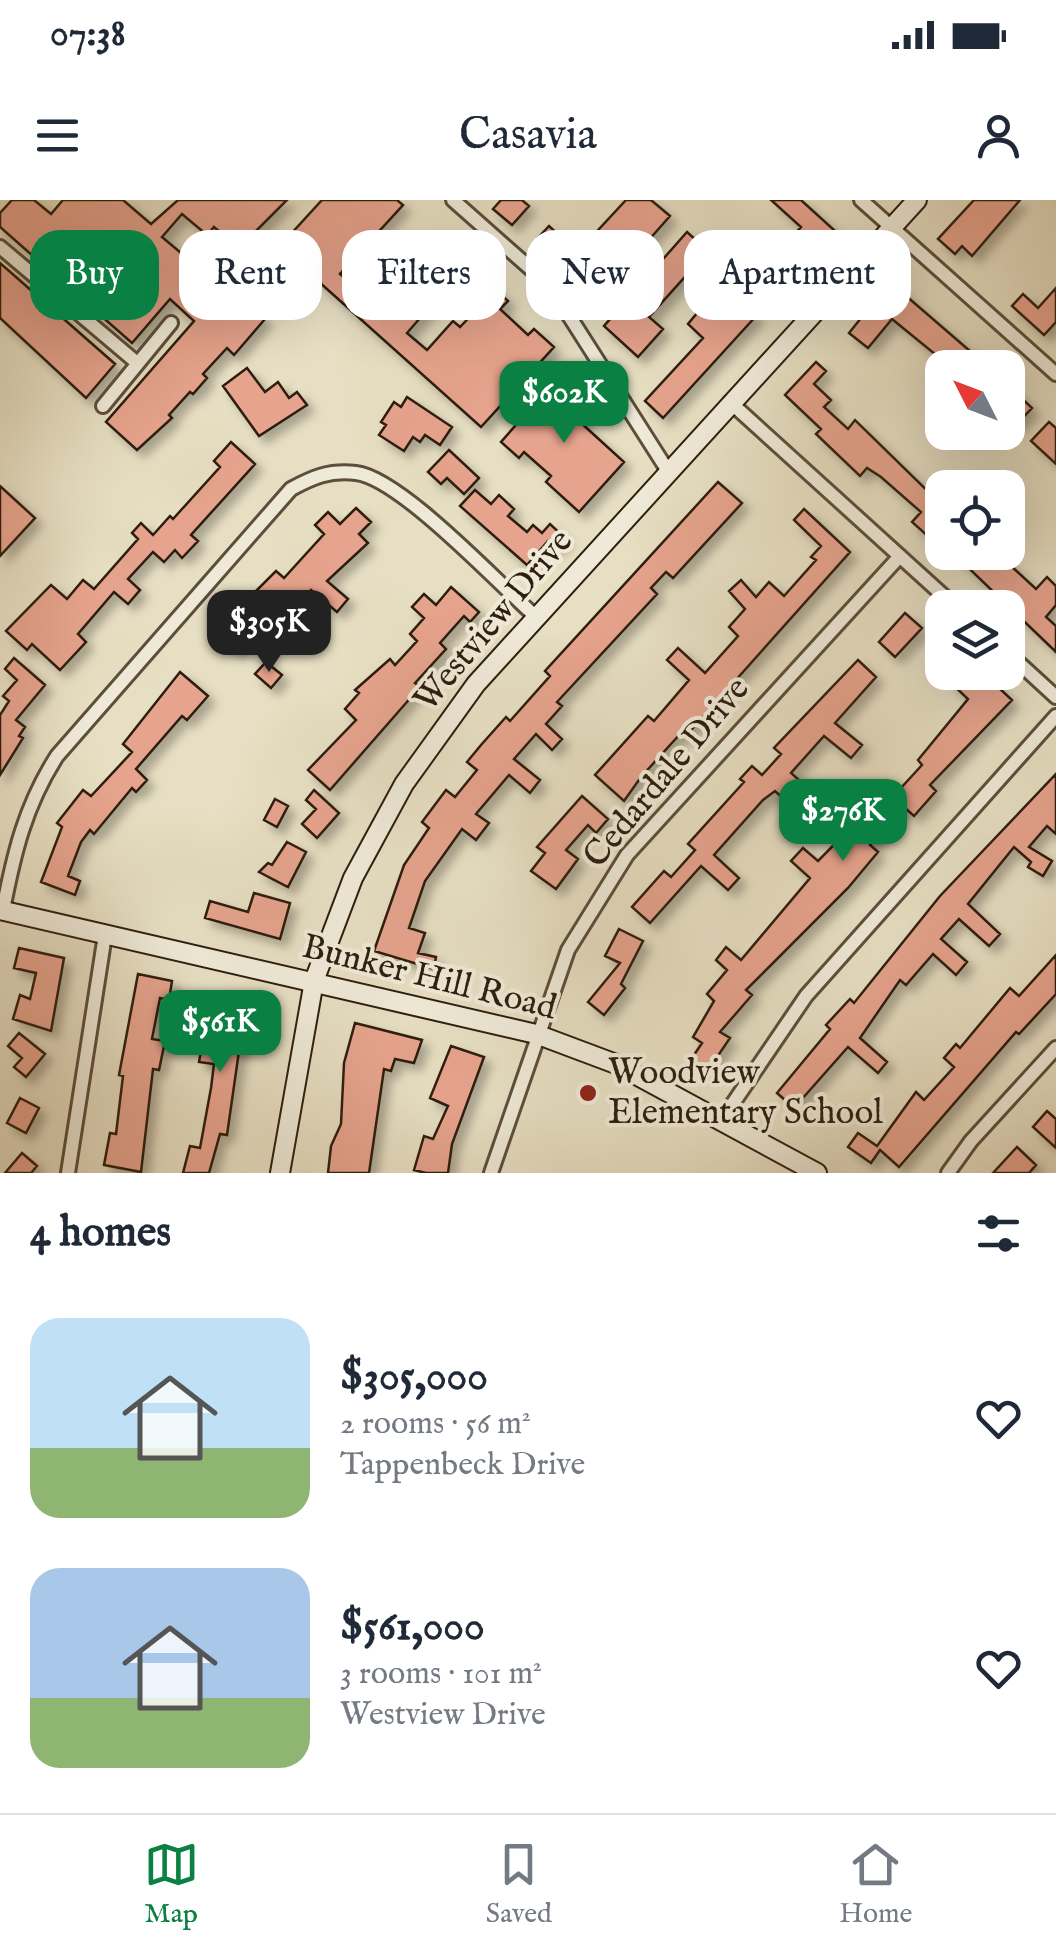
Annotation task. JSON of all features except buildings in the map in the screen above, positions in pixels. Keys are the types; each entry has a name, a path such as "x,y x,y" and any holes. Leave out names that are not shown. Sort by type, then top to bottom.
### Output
{"main road":[{"name":"Westview Drive","path":"280,1173 314,981 353,878 404,784 476,684 535,616 917,200"},
{"name":"Bunker Hill Road","path":"1,910 536,1034 616,1064 722,1118 817,1173"}],"street":[{"path":"453,200 540,277 668,471"},
{"path":"862,200 1056,374"},
{"path":"0,247 136,362"},
{"path":"103,406 172,323"},
{"path":"730,402 937,590"},
{"path":"1,910 18,833 34,791 57,756 291,489 322,472 360,473 396,490 535,616"},
{"name":"Cedardale Drive","path":"490,1173 568,950 627,855 900,556"},
{"path":"1025,670 1056,698"},
{"path":"722,1118 806,996 1056,716"},
{"path":"68,1173 106,935"},
{"path":"948,1173 970,1141 1056,1048"}],"place":[{"name":"Woodview Elementary School","path":"588,1093"}]}
